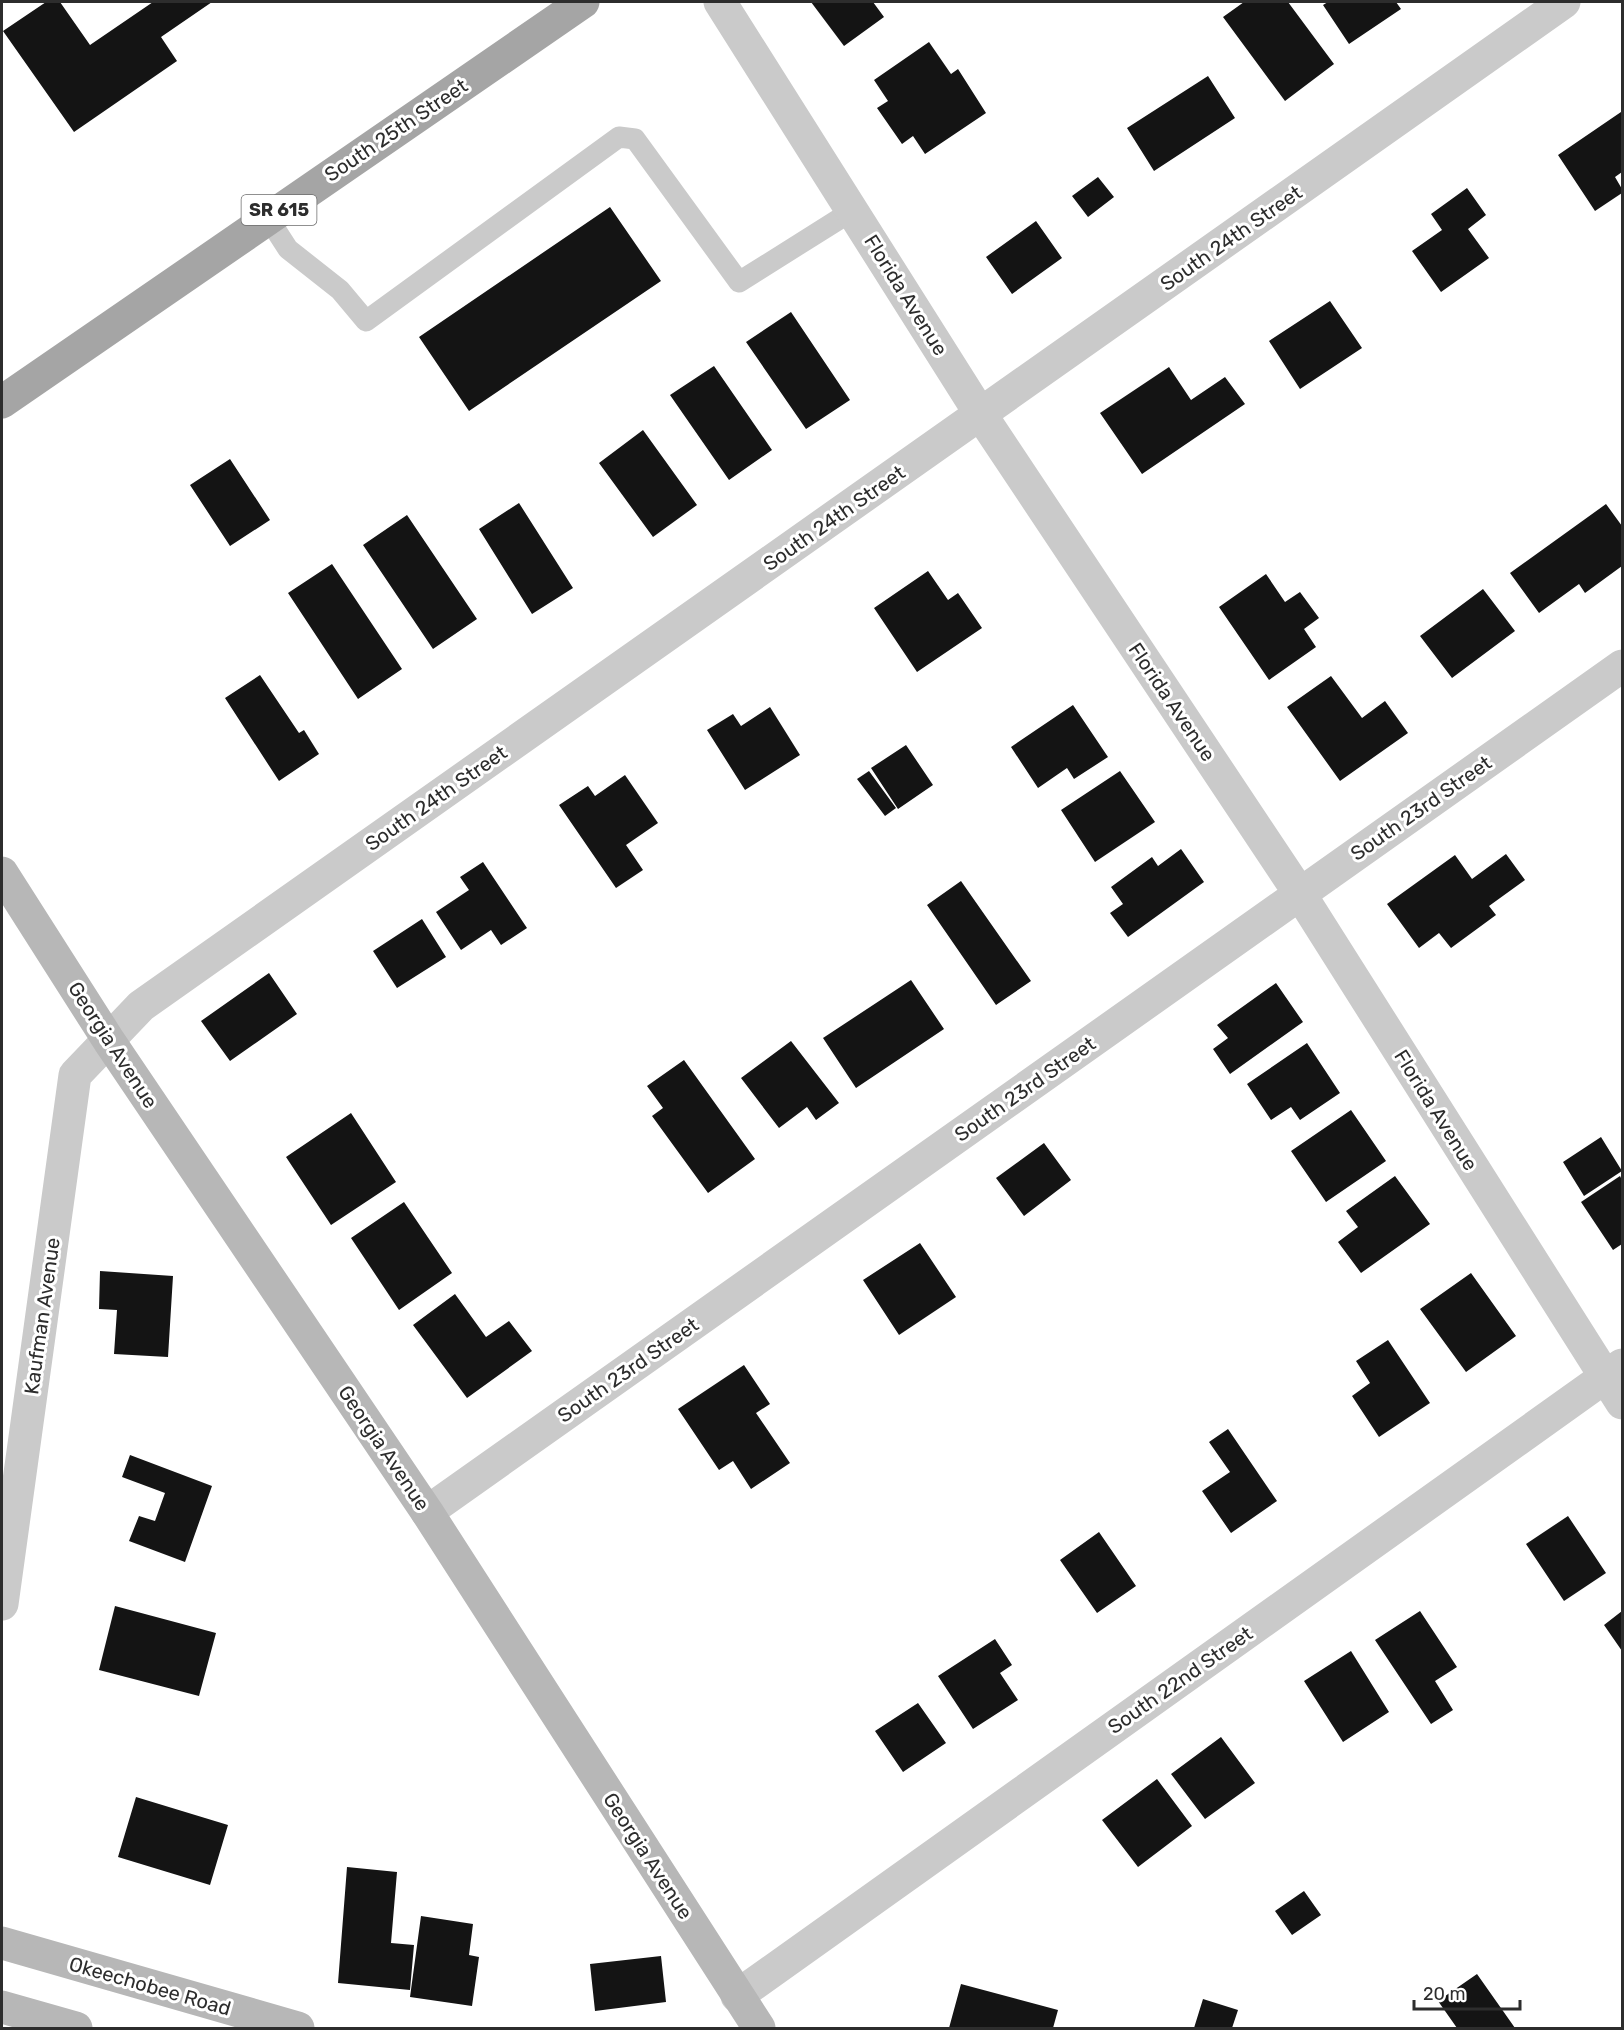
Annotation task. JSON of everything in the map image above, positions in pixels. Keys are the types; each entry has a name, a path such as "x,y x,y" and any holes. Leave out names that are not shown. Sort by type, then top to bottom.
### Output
{"main road":[{"name":"South 25th Street","path":"2,402 583,2"}],"street":[{"name":"Florida Avenue","path":"720,2 981,415 1300,894 1617,1382"},
{"name":"South 24th Street","path":"109,1041 141,1006 1564,2"},
{"name":"South 23rd Street","path":"427,1512 1623,666"},
{"name":"Georgia Avenue","path":"2,873 109,1041 427,1512 759,2028"},
{"name":"Kaufman Avenue","path":"2,1604 6,1545 75,1075 109,1041"},
{"name":"South 22nd Street","path":"737,1996 1617,1382"},
{"name":"Okeechobee Road","path":"2,1943 298,2028"},
{"path":"2,2007 76,2028"}],"lane":[{"path":"268,218 288,249 340,290 366,321 619,137 635,139 739,282 852,211"}],"building":[{"path":"46,2 60,2 90,45 153,2 212,2 161,37 177,61 74,132 3,31"},
{"path":"811,2 873,2 884,17 844,46"},
{"path":"1244,2 1288,2 1334,64 1285,101 1223,17"},
{"path":"1328,2 1396,2 1401,9 1349,44 1323,5"},
{"path":"929,42 951,74 958,69 986,113 925,154 913,136 902,144 877,108 888,101 874,80"},
{"path":"1208,76 1235,118 1154,171 1127,128"},
{"path":"1621,112 1622,172 1615,177 1622,193 1595,211 1558,155"},
{"path":"1098,177 1114,197 1088,217 1072,196"},
{"path":"1467,188 1486,215 1468,229 1489,258 1441,292 1412,251 1442,230 1431,214"},
{"path":"610,207 661,281 469,411 419,337"},
{"path":"1036,221 1062,258 1012,294 986,257"},
{"path":"1330,301 1362,348 1300,389 1269,341"},
{"path":"791,312 850,400 806,429 746,342"},
{"path":"714,366 772,450 729,480 670,395"},
{"path":"1169,367 1191,400 1225,377 1245,404 1142,474 1100,413"},
{"path":"643,430 697,505 653,537 599,463"},
{"path":"230,459 270,520 230,546 190,485"},
{"path":"519,503 573,588 532,614 479,529"},
{"path":"1606,504 1622,526 1622,566 1585,593 1579,584 1539,613 1510,573"},
{"path":"407,515 477,619 433,649 363,545"},
{"path":"332,564 402,669 358,699 288,593"},
{"path":"928,571 948,600 958,593 982,628 917,672 874,608"},
{"path":"1266,574 1285,602 1300,592 1319,618 1304,629 1316,647 1269,680 1219,607"},
{"path":"1483,589 1515,631 1452,678 1420,636"},
{"path":"260,675 299,733 304,730 319,754 279,781 225,698"},
{"path":"1331,676 1362,718 1385,701 1408,733 1340,781 1287,707"},
{"path":"1073,705 1108,757 1074,779 1067,768 1038,788 1011,747"},
{"path":"770,707 800,755 745,790 707,730 733,714 741,726"},
{"path":"906,745 933,785 898,809 871,768"},
{"path":"869,771 896,808 885,816 857,779"},
{"path":"1120,771 1155,822 1095,862 1061,810"},
{"path":"625,775 658,823 626,845 643,870 616,888 559,805 588,786 595,796"},
{"path":"1181,849 1204,882 1128,937 1110,913 1123,904 1111,887 1152,857 1158,866"},
{"path":"1506,854 1525,880 1489,906 1496,915 1451,948 1439,933 1419,948 1387,904 1455,855 1472,879"},
{"path":"483,862 527,928 501,945 491,930 461,950 436,912 469,890 460,877"},
{"path":"961,881 1031,981 996,1005 927,905"},
{"path":"422,919 446,957 397,988 373,951"},
{"path":"269,973 297,1014 230,1061 201,1021"},
{"path":"911,980 944,1029 856,1088 823,1038"},
{"path":"1276,983 1303,1022 1230,1074 1213,1049 1228,1038 1217,1025"},
{"path":"791,1041 839,1103 816,1120 807,1107 779,1128 741,1078"},
{"path":"1307,1043 1340,1093 1300,1120 1291,1107 1271,1120 1247,1084"},
{"path":"684,1060 755,1159 708,1193 652,1116 663,1108 647,1086"},
{"path":"1351,1110 1386,1161 1326,1202 1291,1151"},
{"path":"351,1113 396,1182 331,1225 286,1157"},
{"path":"1601,1137 1622,1171 1584,1196 1563,1162"},
{"path":"1044,1143 1071,1180 1024,1216 996,1178"},
{"path":"1395,1176 1430,1224 1361,1273 1338,1242 1358,1227 1346,1211"},
{"path":"1620,1176 1622,1180 1622,1244 1613,1250 1581,1202"},
{"path":"404,1202 452,1273 399,1310 351,1238"},
{"path":"920,1243 956,1297 899,1335 863,1280"},
{"path":"100,1271 173,1276 168,1357 114,1354 117,1310 99,1309"},
{"path":"1471,1273 1516,1336 1466,1372 1420,1309"},
{"path":"455,1294 486,1337 509,1321 532,1351 467,1398 413,1325"},
{"path":"1388,1340 1430,1403 1379,1437 1352,1396 1370,1383 1356,1361"},
{"path":"744,1365 770,1404 756,1413 790,1463 751,1489 733,1461 719,1470 678,1409"},
{"path":"1228,1429 1277,1501 1231,1533 1202,1491 1230,1472 1209,1442"},
{"path":"130,1455 212,1486 185,1562 129,1541 139,1516 155,1521 165,1493 122,1477"},
{"path":"1568,1516 1606,1573 1564,1601 1526,1544"},
{"path":"1099,1532 1136,1586 1097,1613 1060,1560"},
{"path":"115,1606 216,1633 199,1696 99,1670"},
{"path":"1420,1611 1457,1667 1435,1681 1453,1710 1431,1724 1375,1640"},
{"path":"1622,1611 1622,1651 1604,1625"},
{"path":"995,1639 1012,1665 1000,1673 1018,1700 973,1729 938,1676"},
{"path":"1351,1651 1389,1712 1343,1742 1304,1681"},
{"path":"918,1703 946,1743 903,1772 875,1731"},
{"path":"1221,1737 1255,1783 1205,1819 1171,1774"},
{"path":"1157,1779 1192,1826 1138,1867 1102,1820"},
{"path":"136,1797 228,1825 210,1885 118,1857"},
{"path":"347,1867 397,1872 391,1943 414,1945 410,1990 338,1983"},
{"path":"1304,1891 1321,1915 1292,1935 1275,1911"},
{"path":"421,1916 473,1924 469,1955 479,1957 472,2006 410,1997"},
{"path":"661,1956 666,2002 595,2011 590,1964"},
{"path":"1477,1974 1515,2028 1457,2028 1438,2001"},
{"path":"961,1984 1058,2010 1053,2028 949,2028"},
{"path":"1203,1999 1238,2010 1232,2028 1194,2028"}]}
